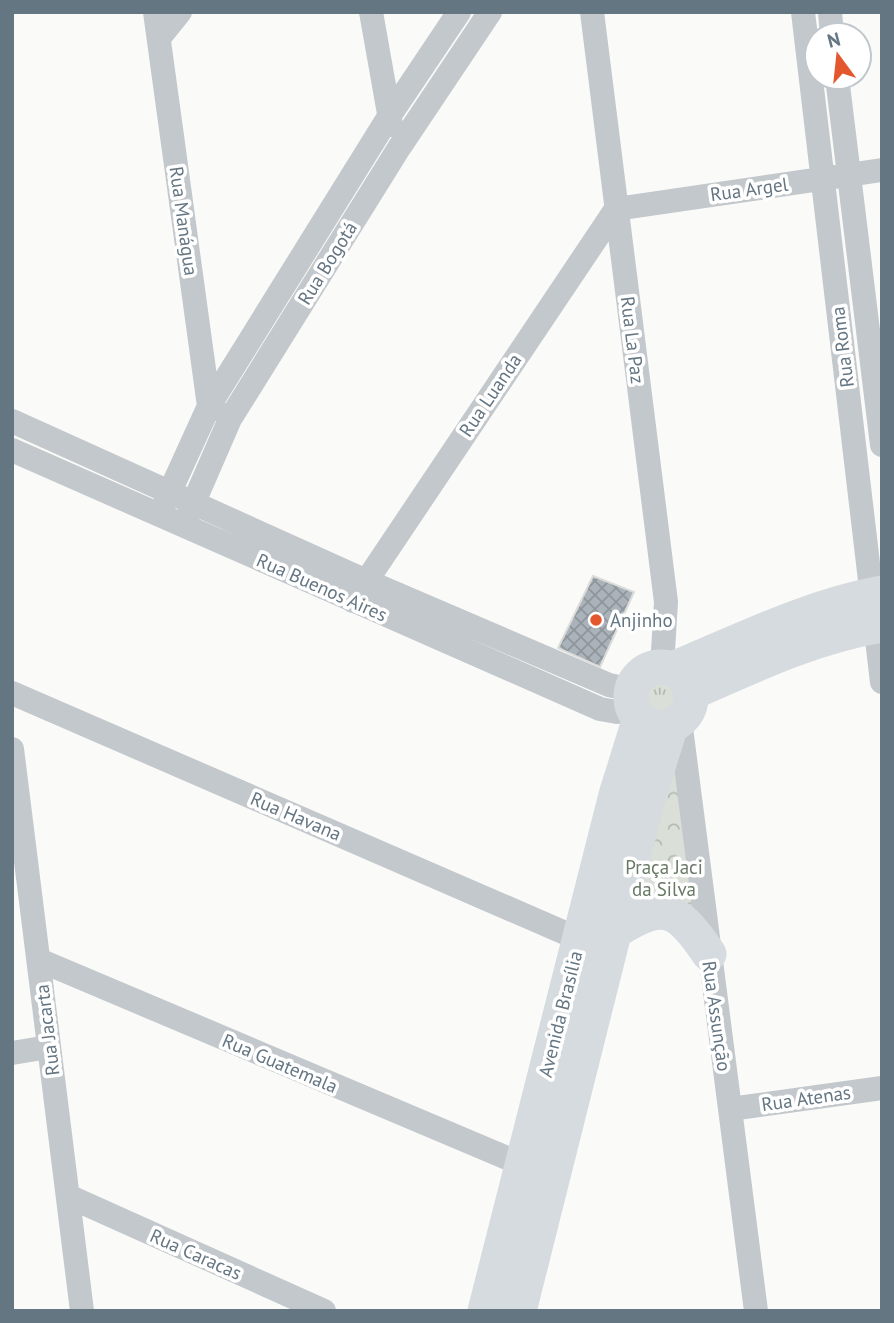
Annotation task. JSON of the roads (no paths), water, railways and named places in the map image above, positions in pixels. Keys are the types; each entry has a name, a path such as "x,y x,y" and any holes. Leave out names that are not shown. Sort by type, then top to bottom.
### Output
{"street":[{"name":"Rua Manágua","path":"155,12 220,412"},
{"path":"159,38 180,12"},
{"path":"371,12 388,118 400,148"},
{"name":"Rua Bogotá","path":"165,504 388,118 459,12"},
{"name":"Rua Bogotá","path":"189,514 220,412 490,12"},
{"name":"Rua La Paz","path":"592,12 666,602 660,699"},
{"name":"Rua Roma","path":"803,12 877,610 882,682"},
{"name":"Rua Roma","path":"839,91 882,445"},
{"name":"Rua Argel","path":"616,209 882,170"},
{"name":"Rua Luanda","path":"359,591 616,209"},
{"name":"Rua Buenos Aires","path":"12,421 165,504"},
{"name":"Rua Buenos Aires","path":"12,450 165,504 359,591 609,685 660,699"},
{"path":"660,699 758,663 877,610"},
{"name":"Rua Havana","path":"12,693 579,939"},
{"name":"Avenida Brasília","path":"485,1311 538,1171 614,932 647,802 660,699"},
{"name":"Avenida Brasília","path":"519,1311 538,1171 579,939 616,795 660,699"},
{"name":"Rua Assunção","path":"660,699 709,954 756,1311"},
{"name":"Rua Jacarta","path":"12,749 82,1311"},
{"path":"614,932 640,915 664,911 683,922 709,954"},
{"name":"Rua Guatemala","path":"38,960 538,1171"},
{"path":"12,1053 48,1047"},
{"name":"Rua Atenas","path":"730,1108 882,1088"},
{"name":"Rua Caracas","path":"68,1196 324,1311"}],"place":[{"name":"Anjinho","path":"596,620"}],"park label":[{"name":"Praça Jaci da Silva","path":"664,878"}]}
